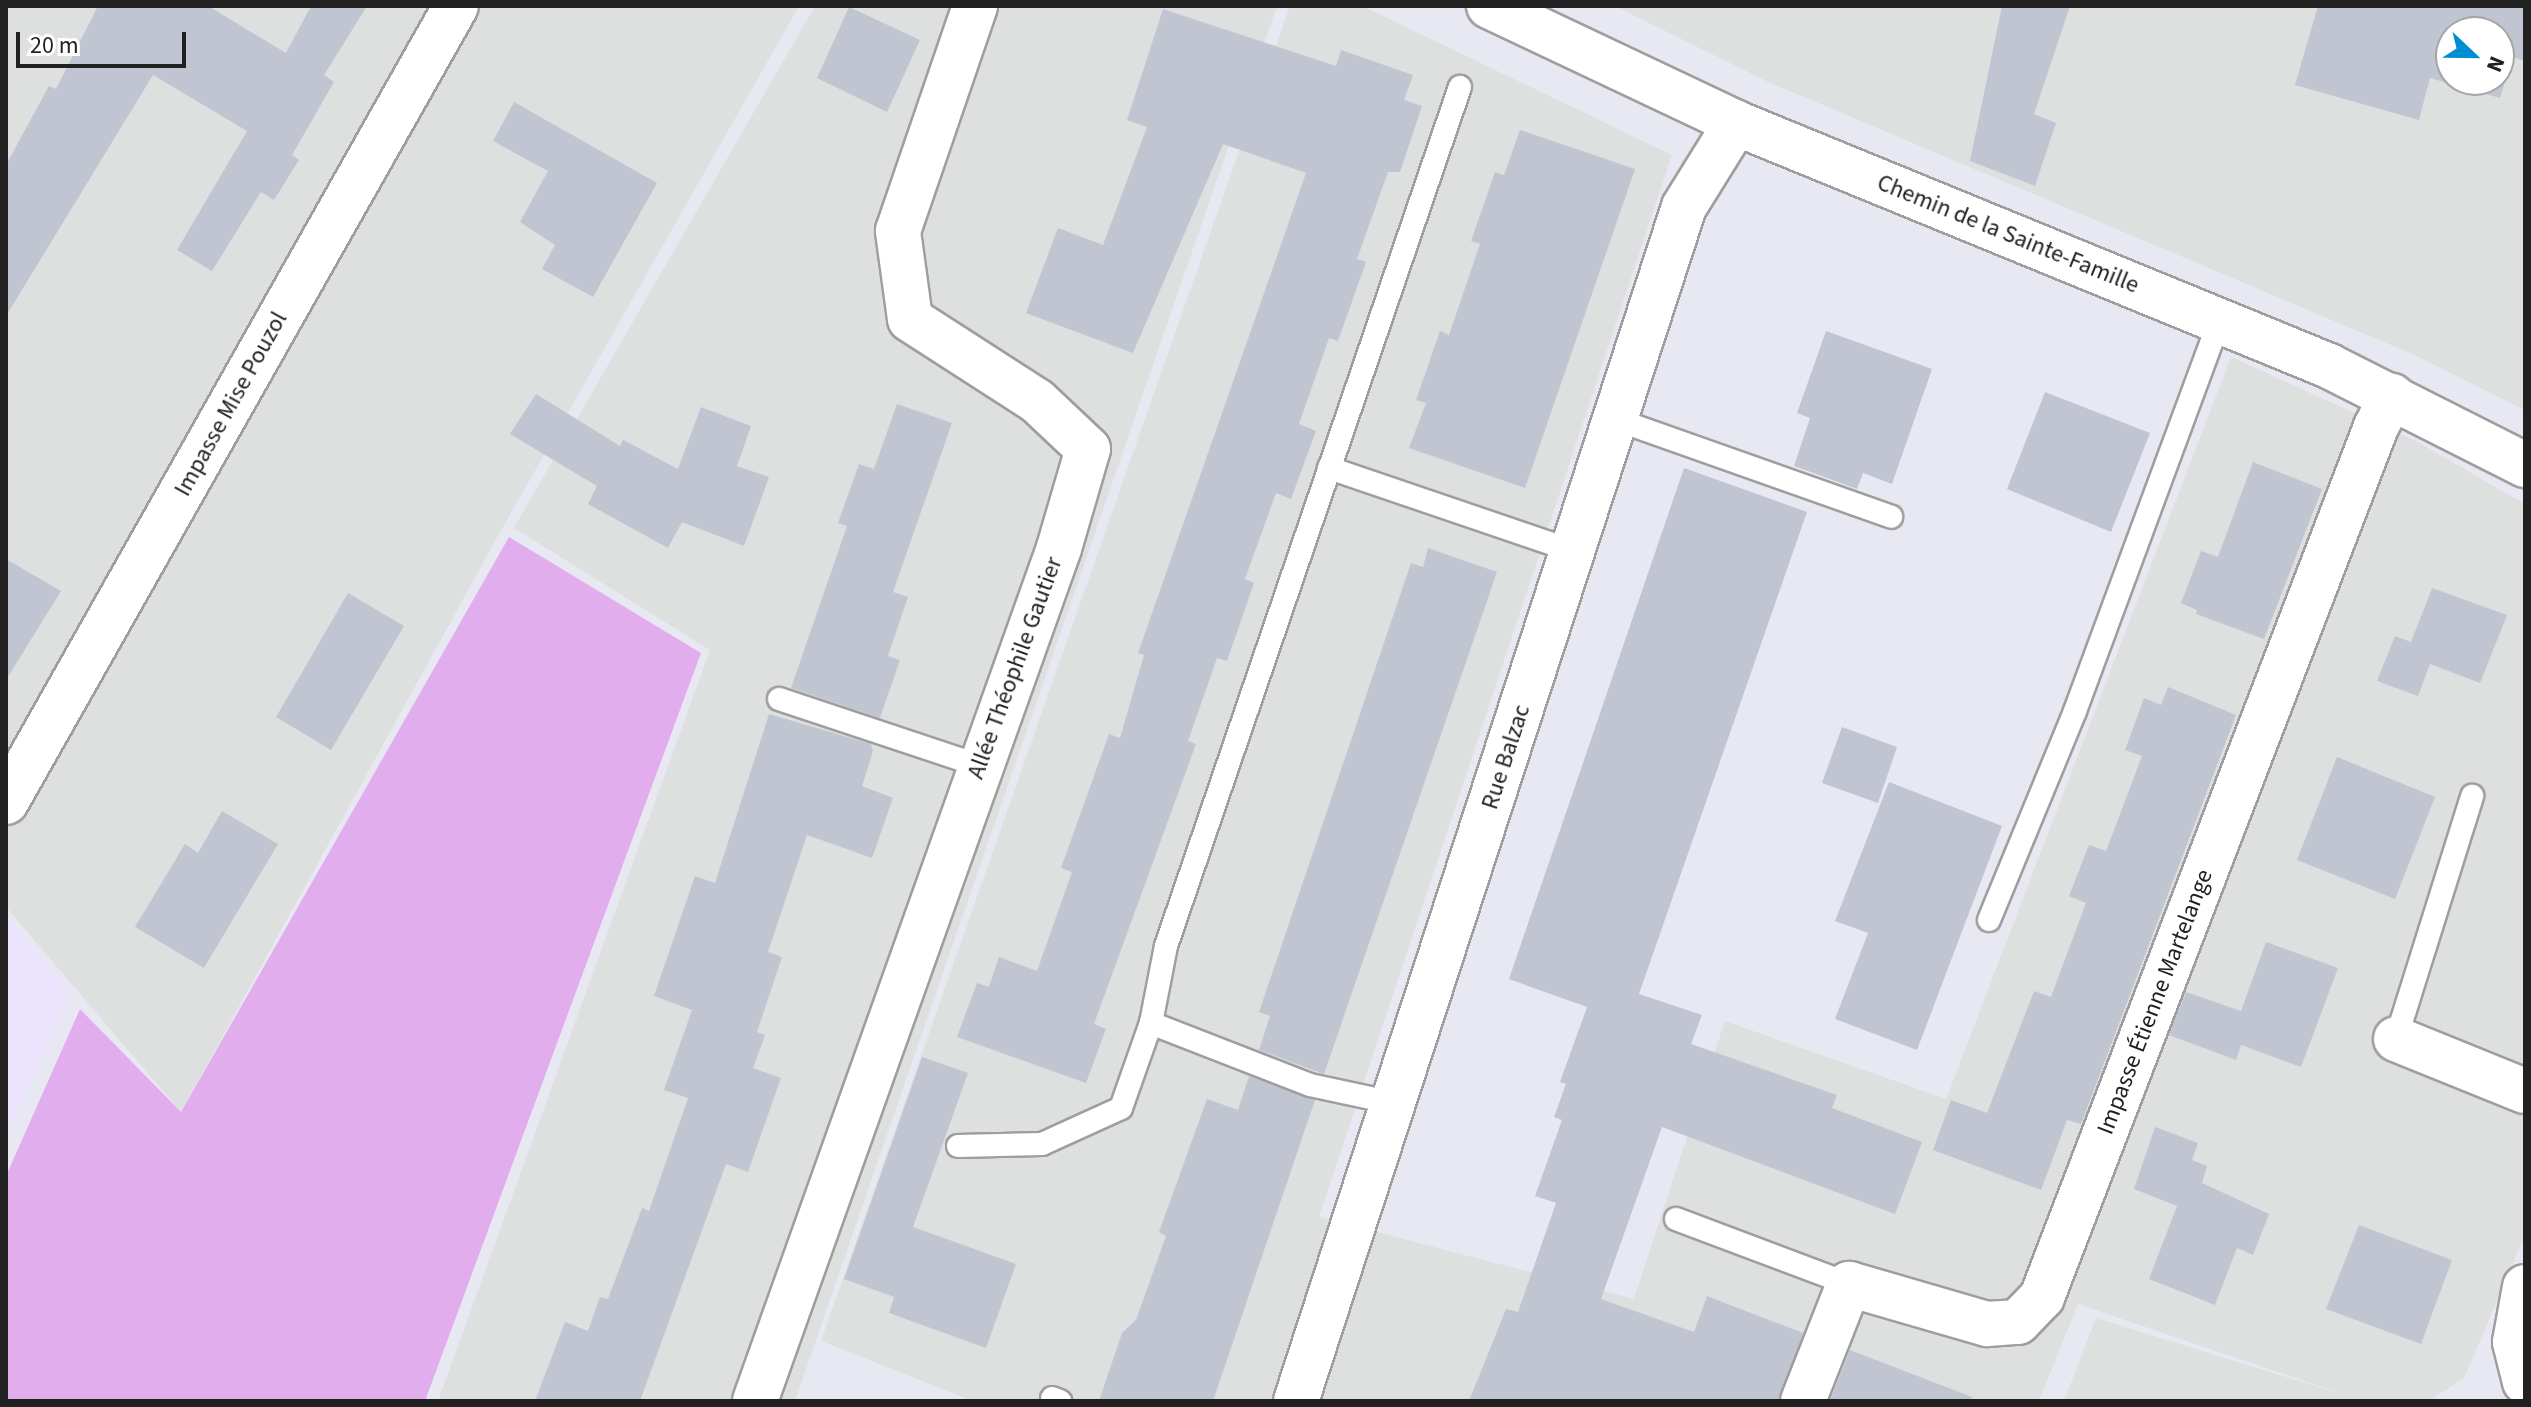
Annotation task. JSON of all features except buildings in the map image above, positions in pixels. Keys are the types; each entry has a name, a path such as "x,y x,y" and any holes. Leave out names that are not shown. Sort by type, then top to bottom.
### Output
{"street":[{"name":"Impasse Mise Pouzol","path":"6,802 456,6"},
{"name":"Allée Théophile Gautier","path":"755,1401 1059,548 1088,449 1037,401 910,319 898,231 975,6"},
{"name":"Chemin de la Sainte-Famille","path":"1489,6 1736,123 2219,321 2392,396 2525,465"},
{"name":"Rue Balzac","path":"1296,1401 1684,207 1736,123"},
{"name":"Impasse Étienne Martelange","path":"1849,1284 1987,1324 2018,1322 2042,1297 2370,442 2392,396"},
{"path":"2396,1039 2525,1091"},
{"path":"1803,1401 1849,1284"},
{"path":"2525,1287 2515,1342 2525,1382"}],"lane":[{"path":"958,1146 1042,1144 1121,1108 1151,1023 1166,946 1460,87"},
{"path":"1989,920 2075,711 2219,321"},
{"path":"1615,419 1891,517"},
{"path":"1329,468 1573,551"},
{"path":"779,699 980,766"},
{"path":"2396,1039 2472,796"},
{"path":"1151,1023 1310,1085 1394,1103"},
{"path":"1676,1219 1849,1284"}],"shaded area":[{"path":"6,6 799,6 499,534 181,1112 6,907"},
{"path":"815,6 1277,6 795,1401 438,1401 710,650 514,528"},
{"path":"1290,6 1362,6 1672,155 1319,1217 1634,1299 1725,1021 1946,1099 2231,357 2414,440 2525,504 2525,1235 2464,1378 2429,1401 2064,1401 2096,1318 2357,1399 2078,1304 2039,1401 973,1401 821,1341"},
{"path":"1615,6 2525,6 2525,410 2419,357 1764,80"},
{"path":"509,537 701,653 425,1401 6,1401 6,1176 80,1009 181,1112"},
{"path":"6,915 70,992 6,1139"}]}
